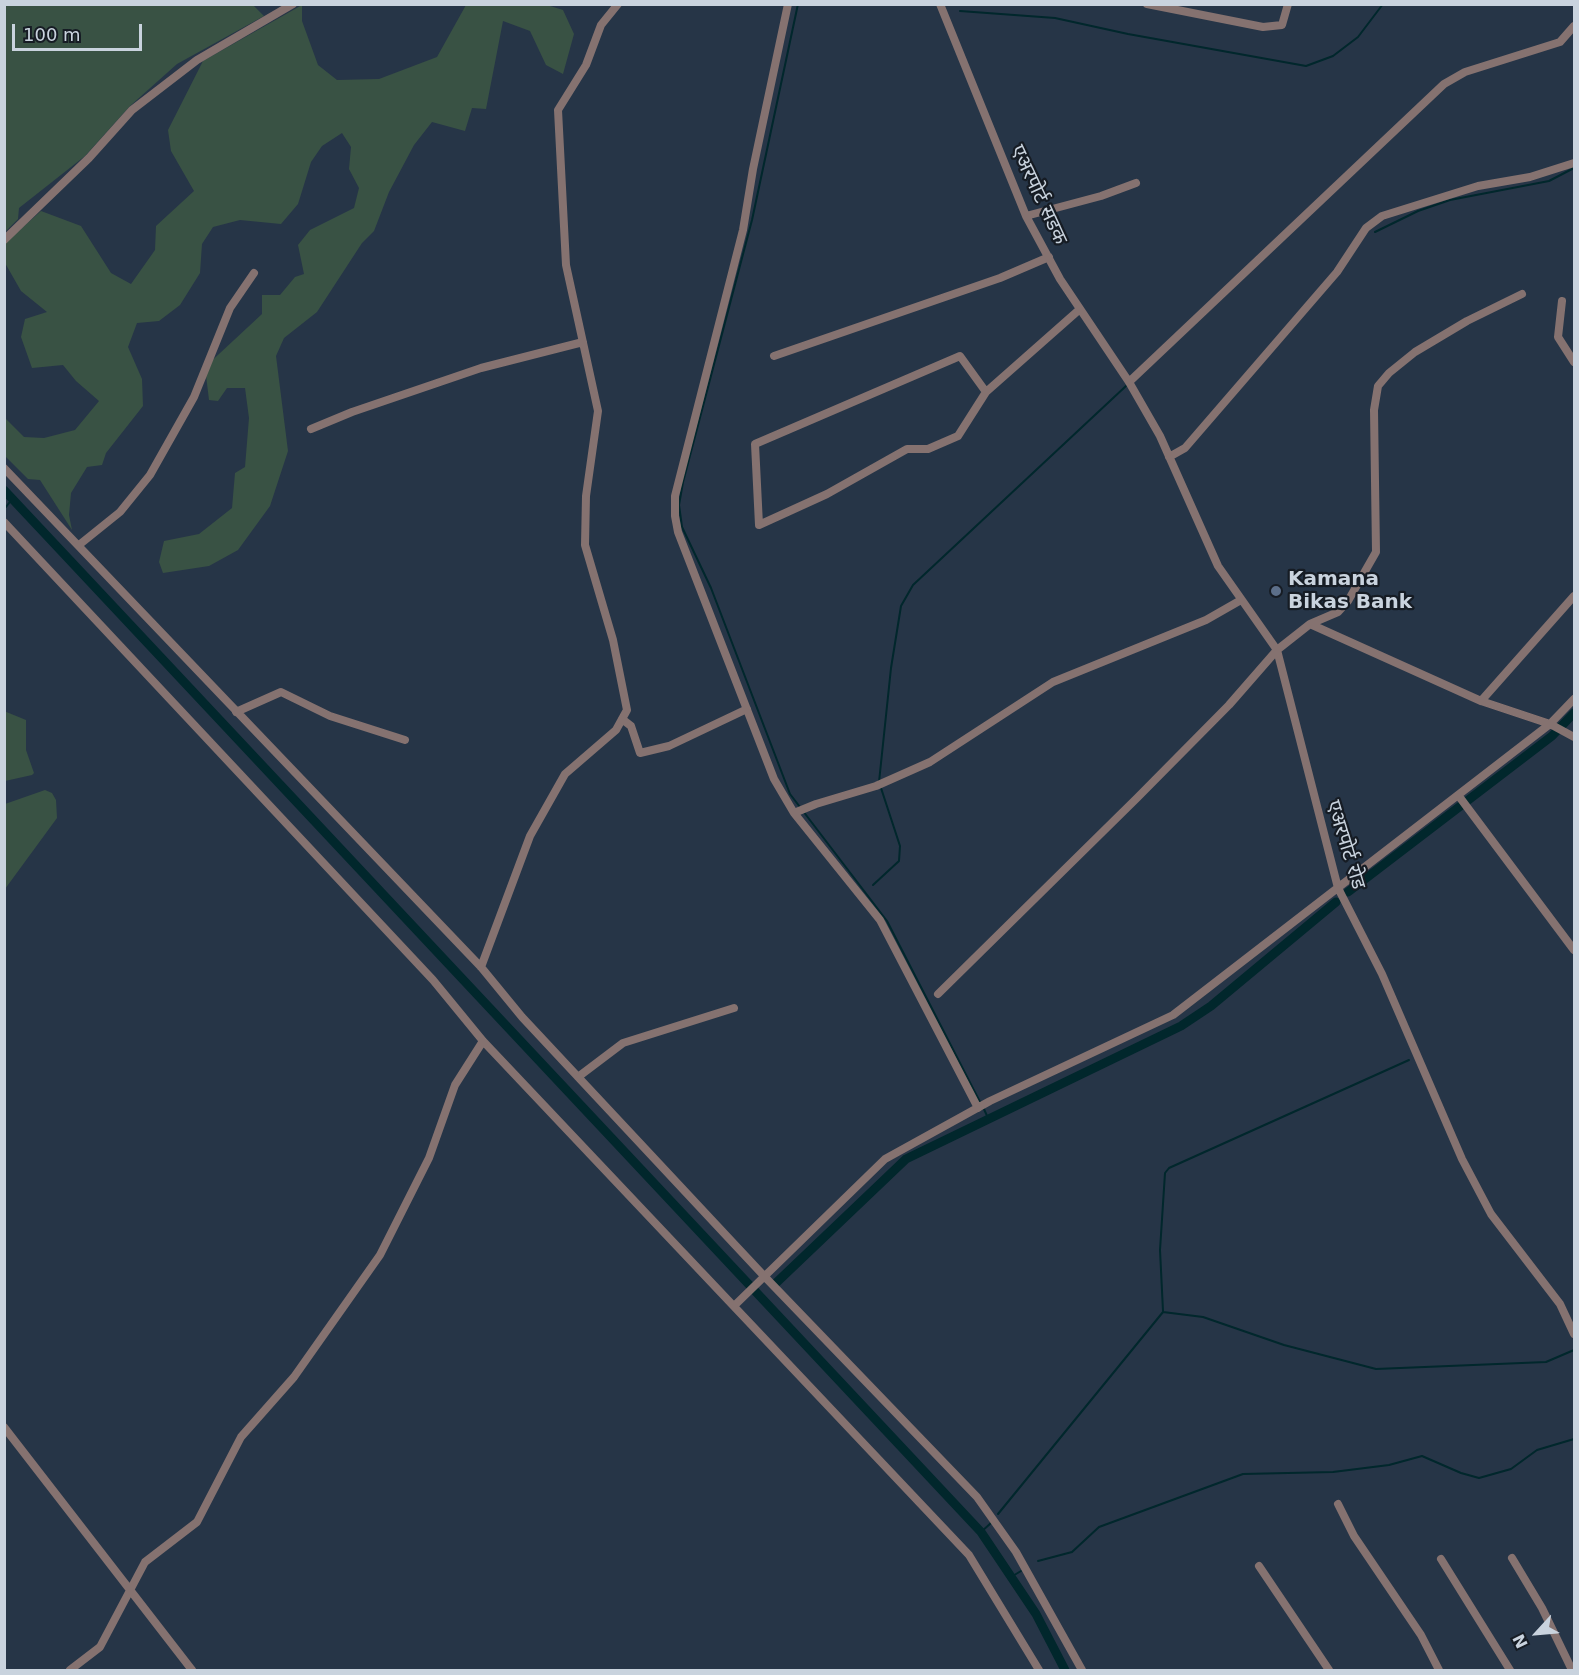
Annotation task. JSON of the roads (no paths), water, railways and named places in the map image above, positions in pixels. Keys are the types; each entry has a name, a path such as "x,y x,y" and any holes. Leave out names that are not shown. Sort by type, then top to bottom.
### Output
{"street":[{"path":"4,240 89,158 132,110 197,60 293,4"},
{"path":"480,967 530,836 565,774 616,730 627,710 614,640 585,545 586,496 598,411 566,265 558,110 586,65 601,25 618,4"},
{"path":"788,4 753,169 743,230 675,496 678,532 774,779 794,813 880,920 979,1107"},
{"name":"एअरपोर्ट सडक","path":"940,4 1026,216 1080,309 1130,384"},
{"path":"1147,4 1263,27 1282,25 1288,4"},
{"path":"1130,384 1444,84 1465,72 1560,42 1575,26"},
{"path":"1169,457 1185,448 1337,272 1366,228 1382,216 1478,186 1530,177 1575,163"},
{"path":"1026,216 1101,196 1137,183"},
{"path":"774,356 1000,278 1049,257"},
{"path":"79,545 120,512 150,475 194,397 230,308 254,273"},
{"path":"938,994 1229,705 1277,650 1310,624 1338,612 1348,602 1376,552 1374,411 1378,386 1389,373 1415,352 1467,321 1522,294"},
{"path":"1562,301 1558,338 1575,362"},
{"path":"986,392 960,356 755,444 759,525 827,494 908,449 928,449 958,436 986,392 1080,309"},
{"path":"311,429 352,412 481,368 583,342"},
{"name":"एअरपोर्ट रोड","path":"1130,384 1169,457 1218,566 1277,650 1338,888 1382,974 1462,1159 1491,1214 1560,1304 1575,1334"},
{"path":"4,468 480,967 578,1077 765,1277 976,1497 1016,1552 1082,1671"},
{"path":"4,522 433,980 483,1041 738,1302 969,1554 1040,1671"},
{"path":"1481,701 1575,596"},
{"path":"794,813 876,786 930,762 968,735 1053,682 1206,620 1241,600"},
{"path":"1310,624 1481,701 1554,727 1575,737"},
{"path":"236,712 281,692 330,716 405,740"},
{"path":"738,1302 885,1159 990,1101 1173,1015 1338,888 1462,800 1554,727 1575,699"},
{"path":"622,719 631,726 640,753 669,746 747,709"},
{"path":"1462,800 1575,950"},
{"path":"578,1077 623,1043 734,1008"},
{"path":"70,1671 100,1647 144,1562 197,1522 241,1437 294,1377 380,1255 429,1158 454,1085 483,1041"},
{"path":"4,1427 192,1671"},
{"path":"1338,1504 1354,1536 1421,1635 1439,1671"},
{"path":"1512,1558 1542,1608 1572,1671"},
{"path":"1440,1559 1510,1671"},
{"path":"1259,1566 1329,1671"}],"waterway":[{"path":"798,4 752,220 683,482 679,505 682,527 711,588 790,794 887,921 980,1102"},
{"path":"960,11 1055,18 1128,34 1306,66 1333,56 1358,37 1383,4"},
{"path":"1375,232 1418,211 1450,200 1549,181 1574,168"},
{"path":"879,782 891,668 901,606 913,585 1126,386"},
{"path":"4,490 981,1532 1036,1614 1065,1670"},
{"path":"6,507 12,499"},
{"path":"1348,892 1552,736 1574,713"},
{"path":"873,885 899,861 900,846 881,788"},
{"path":"776,1283 906,1159 1181,1026 1211,1006 1336,902"},
{"path":"1163,1311 1160,1250 1165,1173 1169,1168 1409,1060"},
{"path":"983,1107 988,1118"},
{"path":"998,1514 1163,1312 1203,1317 1284,1345 1376,1369 1546,1362 1574,1350"},
{"path":"1038,1561 1072,1552 1099,1527 1243,1474 1333,1472 1389,1465 1422,1456 1461,1473 1479,1478 1511,1469 1537,1450 1574,1439"},
{"path":"981,1532 991,1523"},
{"path":"1011,1577 1021,1571"}],"place":[{"name":"Kamana Bikas Bank","path":"1276,591"}]}
